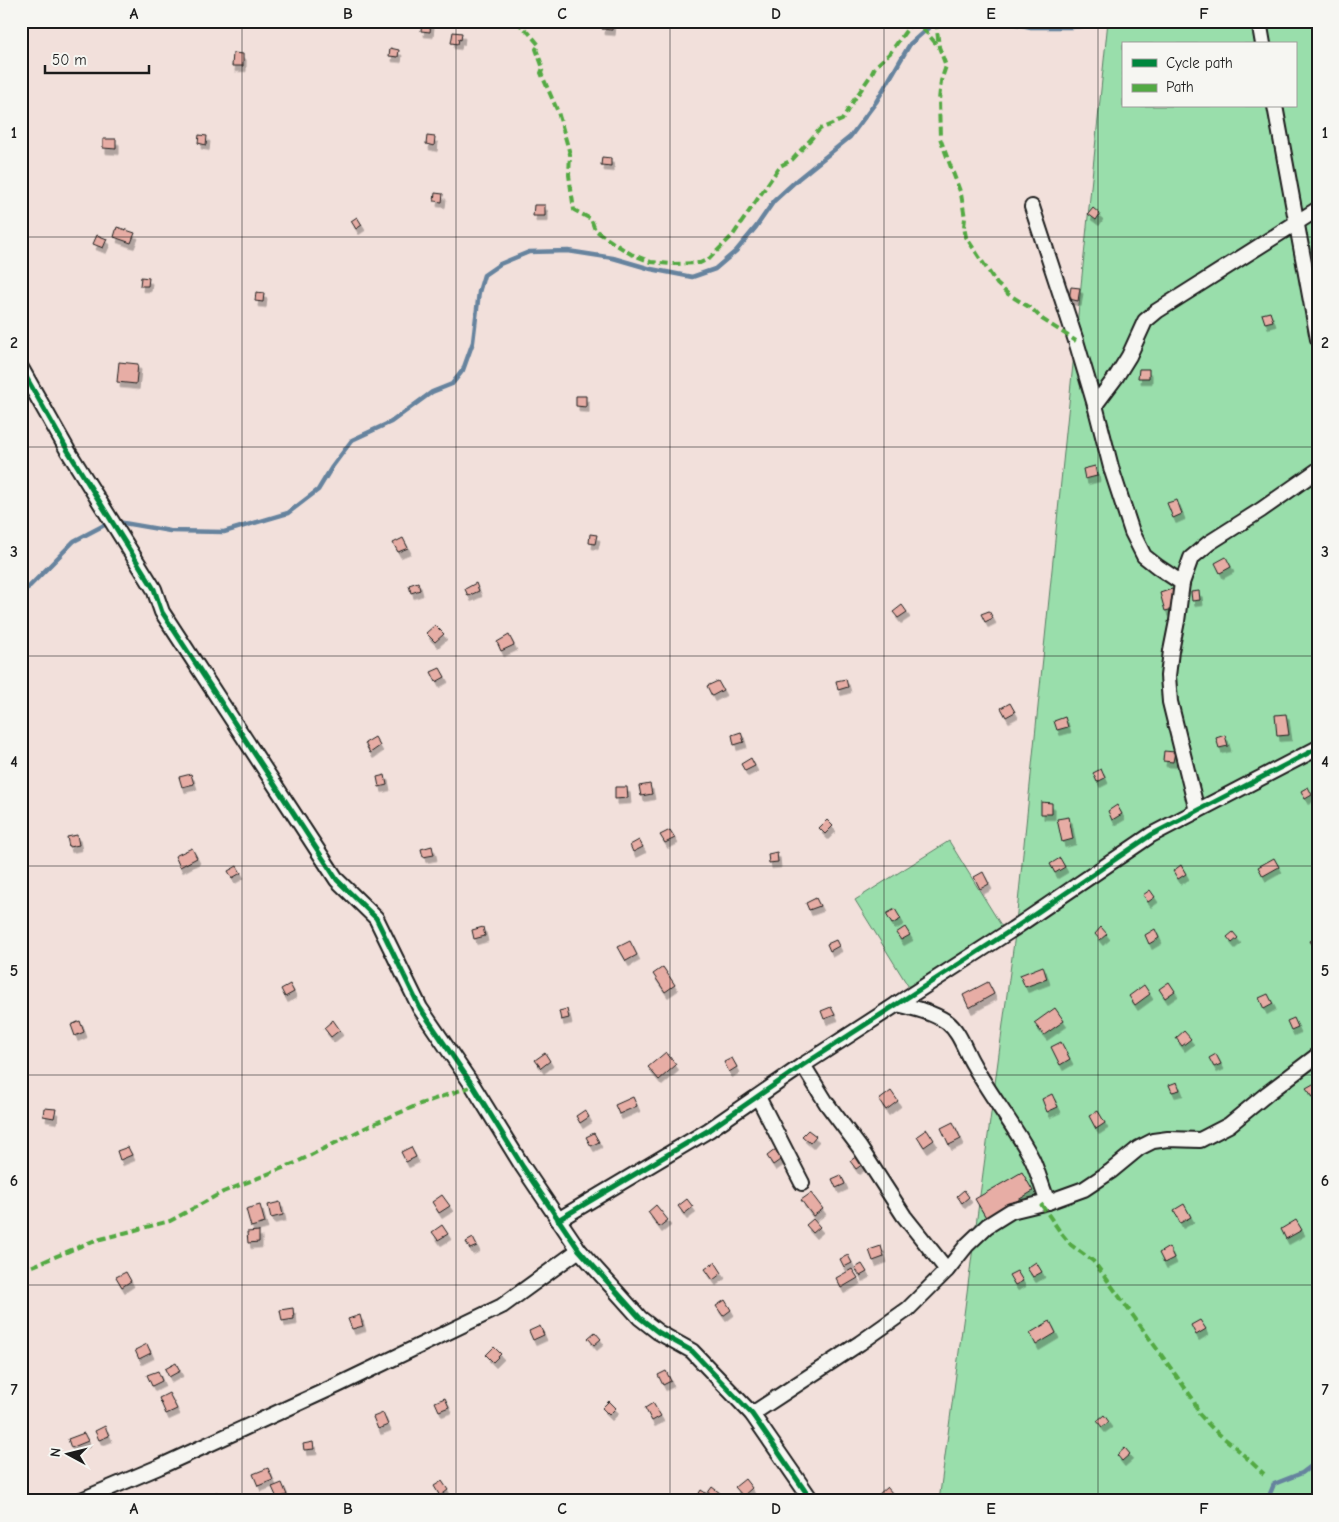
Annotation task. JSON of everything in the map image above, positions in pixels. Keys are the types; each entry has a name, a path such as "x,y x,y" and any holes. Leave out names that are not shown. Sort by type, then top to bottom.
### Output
{"street":[{"path":"1259,21 1263,42"},
{"path":"1275,108 1318,339"},
{"path":"1032,207 1095,405 1112,471 1132,532 1144,556 1158,568 1182,583"},
{"path":"1095,405 1129,356 1145,321 1157,311 1318,209"},
{"path":"21,368 68,451 154,590 162,612 337,880 376,918 420,1008 473,1086 558,1220 579,1250 640,1318 658,1332 692,1351 752,1414 812,1501"},
{"path":"1197,811 1170,702 1168,676 1170,651 1177,621 1182,583 1192,558 1209,544 1318,470"},
{"path":"558,1220 709,1130 803,1065 1013,929 1151,835 1318,748"},
{"path":"897,1004 926,1011 948,1023 957,1033 984,1084 1032,1160 1048,1202"},
{"path":"752,1414 860,1343 908,1308 947,1270 987,1226 1011,1211 1048,1202 1084,1189 1140,1148 1153,1141 1168,1139 1200,1140 1229,1124 1318,1055"},
{"path":"803,1065 827,1104 860,1148 904,1216 947,1270"},
{"path":"758,1097 802,1183"},
{"path":"79,1501 159,1467 338,1385 502,1306 579,1250"}],"green space":[{"path":"1108,21 1318,21 1318,1501 939,1501 1014,942"},
{"path":"949,841 1004,930 910,989 855,900"}],"building":[{"path":"422,21 431,22 430,32 421,31"},
{"path":"603,21 613,21 612,30 602,29"},
{"path":"453,32 462,33 458,44 451,43"},
{"path":"390,48 399,50 398,57 389,56"},
{"path":"233,53 243,54 243,66 232,66"},
{"path":"199,135 207,136 206,145 198,143"},
{"path":"427,136 435,137 434,146 426,144"},
{"path":"103,139 116,139 116,149 103,148"},
{"path":"602,157 611,158 611,166 601,165"},
{"path":"435,193 443,194 442,202 434,201"},
{"path":"534,205 545,205 545,216 533,216"},
{"path":"1093,208 1100,214 1096,220 1088,214"},
{"path":"357,217 362,225 356,229 351,221"},
{"path":"117,227 135,233 131,243 114,237"},
{"path":"97,235 107,239 103,248 93,244"},
{"path":"141,277 149,278 148,286 140,286"},
{"path":"1071,287 1080,288 1078,301 1069,299"},
{"path":"256,292 264,293 263,302 255,301"},
{"path":"1270,312 1273,321 1265,323 1262,314"},
{"path":"119,362 138,364 136,384 117,382"},
{"path":"1139,369 1149,369 1149,378 1138,378"},
{"path":"576,396 586,396 586,407 576,406"},
{"path":"1095,466 1097,476 1085,479 1083,469"},
{"path":"1177,500 1182,514 1173,518 1167,503"},
{"path":"590,534 597,535 595,544 589,543"},
{"path":"403,538 408,548 398,552 393,543"},
{"path":"1226,557 1231,567 1220,573 1215,563"},
{"path":"418,582 420,590 411,593 409,585"},
{"path":"476,583 479,591 468,596 465,589"},
{"path":"1172,589 1178,608 1165,611 1160,593"},
{"path":"1199,591 1200,600 1192,601 1191,592"},
{"path":"902,605 907,612 898,618 893,612"},
{"path":"989,611 993,618 985,622 981,614"},
{"path":"435,625 444,634 435,642 426,633"},
{"path":"509,635 514,645 501,651 497,642"},
{"path":"440,668 445,677 436,682 431,672"},
{"path":"846,679 848,687 838,690 836,681"},
{"path":"718,681 723,690 712,696 707,686"},
{"path":"1010,703 1015,712 1006,717 1001,708"},
{"path":"1286,714 1289,735 1277,736 1275,715"},
{"path":"1065,717 1068,727 1057,730 1054,721"},
{"path":"741,732 744,742 734,745 732,735"},
{"path":"1225,735 1228,746 1219,748 1216,738"},
{"path":"375,737 380,746 370,753 365,743"},
{"path":"1164,751 1175,752 1173,762 1163,761"},
{"path":"751,758 755,766 745,771 741,764"},
{"path":"1101,769 1105,778 1097,782 1093,773"},
{"path":"191,774 194,784 182,787 179,777"},
{"path":"385,775 387,785 379,787 377,777"},
{"path":"650,784 652,794 641,796 639,786"},
{"path":"615,787 627,787 628,798 615,799"},
{"path":"1308,787 1312,795 1305,799 1301,791"},
{"path":"1041,802 1052,803 1052,814 1041,814"},
{"path":"1117,805 1122,814 1112,820 1108,811"},
{"path":"1069,817 1073,839 1062,842 1057,819"},
{"path":"827,820 833,826 825,834 819,828"},
{"path":"670,830 675,838 665,843 660,835"},
{"path":"77,835 79,845 69,847 67,837"},
{"path":"639,840 643,847 633,852 630,845"},
{"path":"432,846 434,855 423,857 421,849"},
{"path":"192,848 197,858 180,867 175,856"},
{"path":"777,852 778,862 769,863 768,854"},
{"path":"1060,858 1065,867 1055,873 1050,864"},
{"path":"1274,858 1279,867 1263,876 1258,867"},
{"path":"1181,865 1186,874 1178,879 1173,871"},
{"path":"237,866 241,873 232,878 228,871"},
{"path":"983,872 989,884 980,889 974,877"},
{"path":"1150,890 1155,897 1148,902 1143,895"},
{"path":"816,898 820,906 809,910 806,903"},
{"path":"895,909 901,919 892,924 886,914"},
{"path":"483,927 485,936 474,939 472,930"},
{"path":"905,927 910,935 901,940 896,933"},
{"path":"1101,927 1107,934 1100,940 1095,934"},
{"path":"1155,929 1159,938 1149,944 1145,935"},
{"path":"1233,932 1238,938 1232,943 1227,937"},
{"path":"1318,937 1318,954 1310,941"},
{"path":"836,940 839,946 830,951 827,944"},
{"path":"630,941 637,955 626,961 618,947"},
{"path":"1043,966 1047,979 1025,987 1020,975"},
{"path":"663,967 675,985 665,992 653,974"},
{"path":"988,982 994,994 969,1008 963,995"},
{"path":"1169,982 1175,991 1165,998 1159,989"},
{"path":"290,984 294,992 285,997 281,989"},
{"path":"1144,985 1150,994 1135,1005 1129,996"},
{"path":"1268,994 1273,1004 1264,1009 1259,998"},
{"path":"831,1007 835,1015 824,1019 821,1011"},
{"path":"1055,1008 1064,1021 1044,1035 1034,1023"},
{"path":"567,1009 569,1018 561,1020 559,1011"},
{"path":"1294,1018 1298,1027 1291,1030 1287,1021"},
{"path":"333,1020 340,1030 331,1037 324,1028"},
{"path":"80,1021 84,1032 75,1036 71,1025"},
{"path":"1184,1031 1191,1039 1182,1046 1176,1038"},
{"path":"1061,1042 1070,1059 1060,1065 1051,1047"},
{"path":"666,1052 676,1065 659,1080 648,1067"},
{"path":"545,1053 550,1061 541,1068 535,1060"},
{"path":"1216,1054 1221,1064 1214,1067 1209,1058"},
{"path":"732,1058 737,1067 729,1072 724,1062"},
{"path":"1177,1082 1180,1090 1172,1092 1169,1085"},
{"path":"1315,1083 1318,1087 1318,1093 1313,1097 1306,1088"},
{"path":"891,1091 898,1101 886,1110 879,1100"},
{"path":"1052,1094 1058,1107 1047,1112 1042,1099"},
{"path":"633,1097 637,1106 619,1114 615,1105"},
{"path":"44,1108 56,1109 54,1118 43,1116"},
{"path":"585,1110 589,1117 580,1123 576,1116"},
{"path":"1098,1111 1105,1123 1096,1129 1089,1116"},
{"path":"953,1122 961,1139 949,1145 941,1128"},
{"path":"927,1129 934,1140 924,1147 917,1136"},
{"path":"808,1130 816,1136 810,1143 802,1136"},
{"path":"594,1133 599,1142 591,1146 586,1137"},
{"path":"128,1147 132,1155 120,1160 117,1151"},
{"path":"411,1147 416,1157 406,1162 401,1152"},
{"path":"776,1149 783,1158 773,1165 767,1156"},
{"path":"857,1156 863,1164 856,1169 850,1161"},
{"path":"1022,1172 1033,1191 987,1219 975,1199"},
{"path":"841,1175 845,1184 836,1188 832,1179"},
{"path":"964,1190 969,1197 962,1203 957,1196"},
{"path":"811,1193 823,1209 813,1216 801,1200"},
{"path":"442,1195 450,1206 439,1213 432,1202"},
{"path":"687,1199 693,1207 684,1214 678,1206"},
{"path":"280,1202 283,1215 271,1218 268,1205"},
{"path":"1184,1204 1191,1217 1180,1223 1174,1210"},
{"path":"260,1205 265,1223 251,1227 246,1209"},
{"path":"656,1205 668,1220 659,1227 648,1212"},
{"path":"813,1219 820,1227 813,1233 806,1225"},
{"path":"1296,1220 1302,1230 1286,1239 1281,1229"},
{"path":"442,1225 448,1234 438,1240 432,1232"},
{"path":"259,1231 259,1242 248,1243 247,1232"},
{"path":"473,1238 477,1246 470,1249 466,1242"},
{"path":"881,1246 884,1257 873,1261 869,1250"},
{"path":"1169,1247 1174,1258 1164,1263 1159,1253"},
{"path":"848,1255 852,1263 844,1267 840,1259"},
{"path":"715,1262 722,1273 713,1280 705,1269"},
{"path":"1036,1262 1042,1272 1033,1277 1027,1268"},
{"path":"862,1264 867,1272 860,1276 855,1268"},
{"path":"852,1269 858,1278 841,1288 836,1278"},
{"path":"1017,1271 1023,1281 1015,1285 1009,1275"},
{"path":"126,1272 131,1281 122,1287 116,1277"},
{"path":"725,1300 731,1310 723,1316 716,1306"},
{"path":"293,1308 294,1319 282,1321 280,1310"},
{"path":"360,1315 363,1326 352,1329 348,1319"},
{"path":"1200,1320 1206,1329 1196,1335 1191,1325"},
{"path":"1050,1321 1056,1333 1036,1345 1030,1333"},
{"path":"540,1326 544,1335 533,1340 529,1331"},
{"path":"595,1332 601,1339 594,1345 588,1338"},
{"path":"147,1344 151,1353 139,1359 135,1350"},
{"path":"494,1347 501,1354 493,1362 486,1355"},
{"path":"176,1363 180,1371 169,1377 165,1369"},
{"path":"158,1371 162,1381 152,1386 147,1375"},
{"path":"666,1371 671,1381 663,1385 658,1375"},
{"path":"169,1393 177,1409 166,1414 159,1398"},
{"path":"445,1398 449,1407 439,1411 435,1402"},
{"path":"609,1401 616,1408 609,1415 602,1408"},
{"path":"653,1403 661,1416 652,1421 645,1408"},
{"path":"383,1413 388,1425 378,1429 373,1417"},
{"path":"1104,1415 1109,1422 1102,1427 1097,1421"},
{"path":"105,1426 109,1436 99,1440 95,1431"},
{"path":"84,1433 88,1441 71,1448 68,1439"},
{"path":"313,1442 314,1449 304,1450 303,1444"},
{"path":"1125,1448 1130,1454 1122,1461 1117,1455"},
{"path":"268,1468 273,1480 258,1486 253,1474"},
{"path":"745,1479 752,1488 743,1496 735,1487"},
{"path":"442,1481 448,1490 440,1496 434,1486"},
{"path":"282,1483 287,1495 277,1498 272,1487"},
{"path":"712,1487 720,1493 715,1501 695,1500 701,1490 707,1494"},
{"path":"887,1487 899,1501 884,1501 878,1495"},
{"path":"217,1492 219,1499 210,1501 208,1496"}],"waterway":[{"path":"21,595 74,541 112,521 170,531 224,532 288,513 318,490 352,440 391,422 432,392 452,384 463,370 473,342 479,292 484,275 500,264 529,252 568,251 613,258 651,269 692,277 715,269 736,251 774,201 850,137 876,102 910,44 936,21"},
{"path":"1002,21 1031,27 1072,27 1130,21"},
{"path":"1267,1501 1274,1484 1302,1473 1318,1461"}],"marked path":[{"path":"516,21 539,45 536,49 543,68 541,73 558,112 570,154 569,175 574,210 591,219 595,230 631,254 651,262 671,264 700,263 710,258 733,235 780,166 792,160 820,129 842,120 875,67 890,53 913,21"},
{"path":"913,21 939,47"},
{"path":"936,21 939,47 946,66 941,81 939,100 940,138 961,194 966,237 997,284 1008,294 1032,309 1042,319 1076,341"},
{"path":"21,1271 93,1241 170,1221 223,1192 295,1163 371,1125 420,1104 473,1086"},
{"path":"1041,1204 1071,1245 1093,1261 1103,1274 1193,1399 1199,1414 1214,1430 1264,1474"}],"cycle path":[{"path":"21,368 68,451 154,589 162,612 337,880 376,918 420,1008 579,1250 640,1318 658,1332 692,1351 752,1414 812,1501"},
{"path":"558,1220 709,1130 803,1065 1013,929 1151,835 1318,748"}]}
